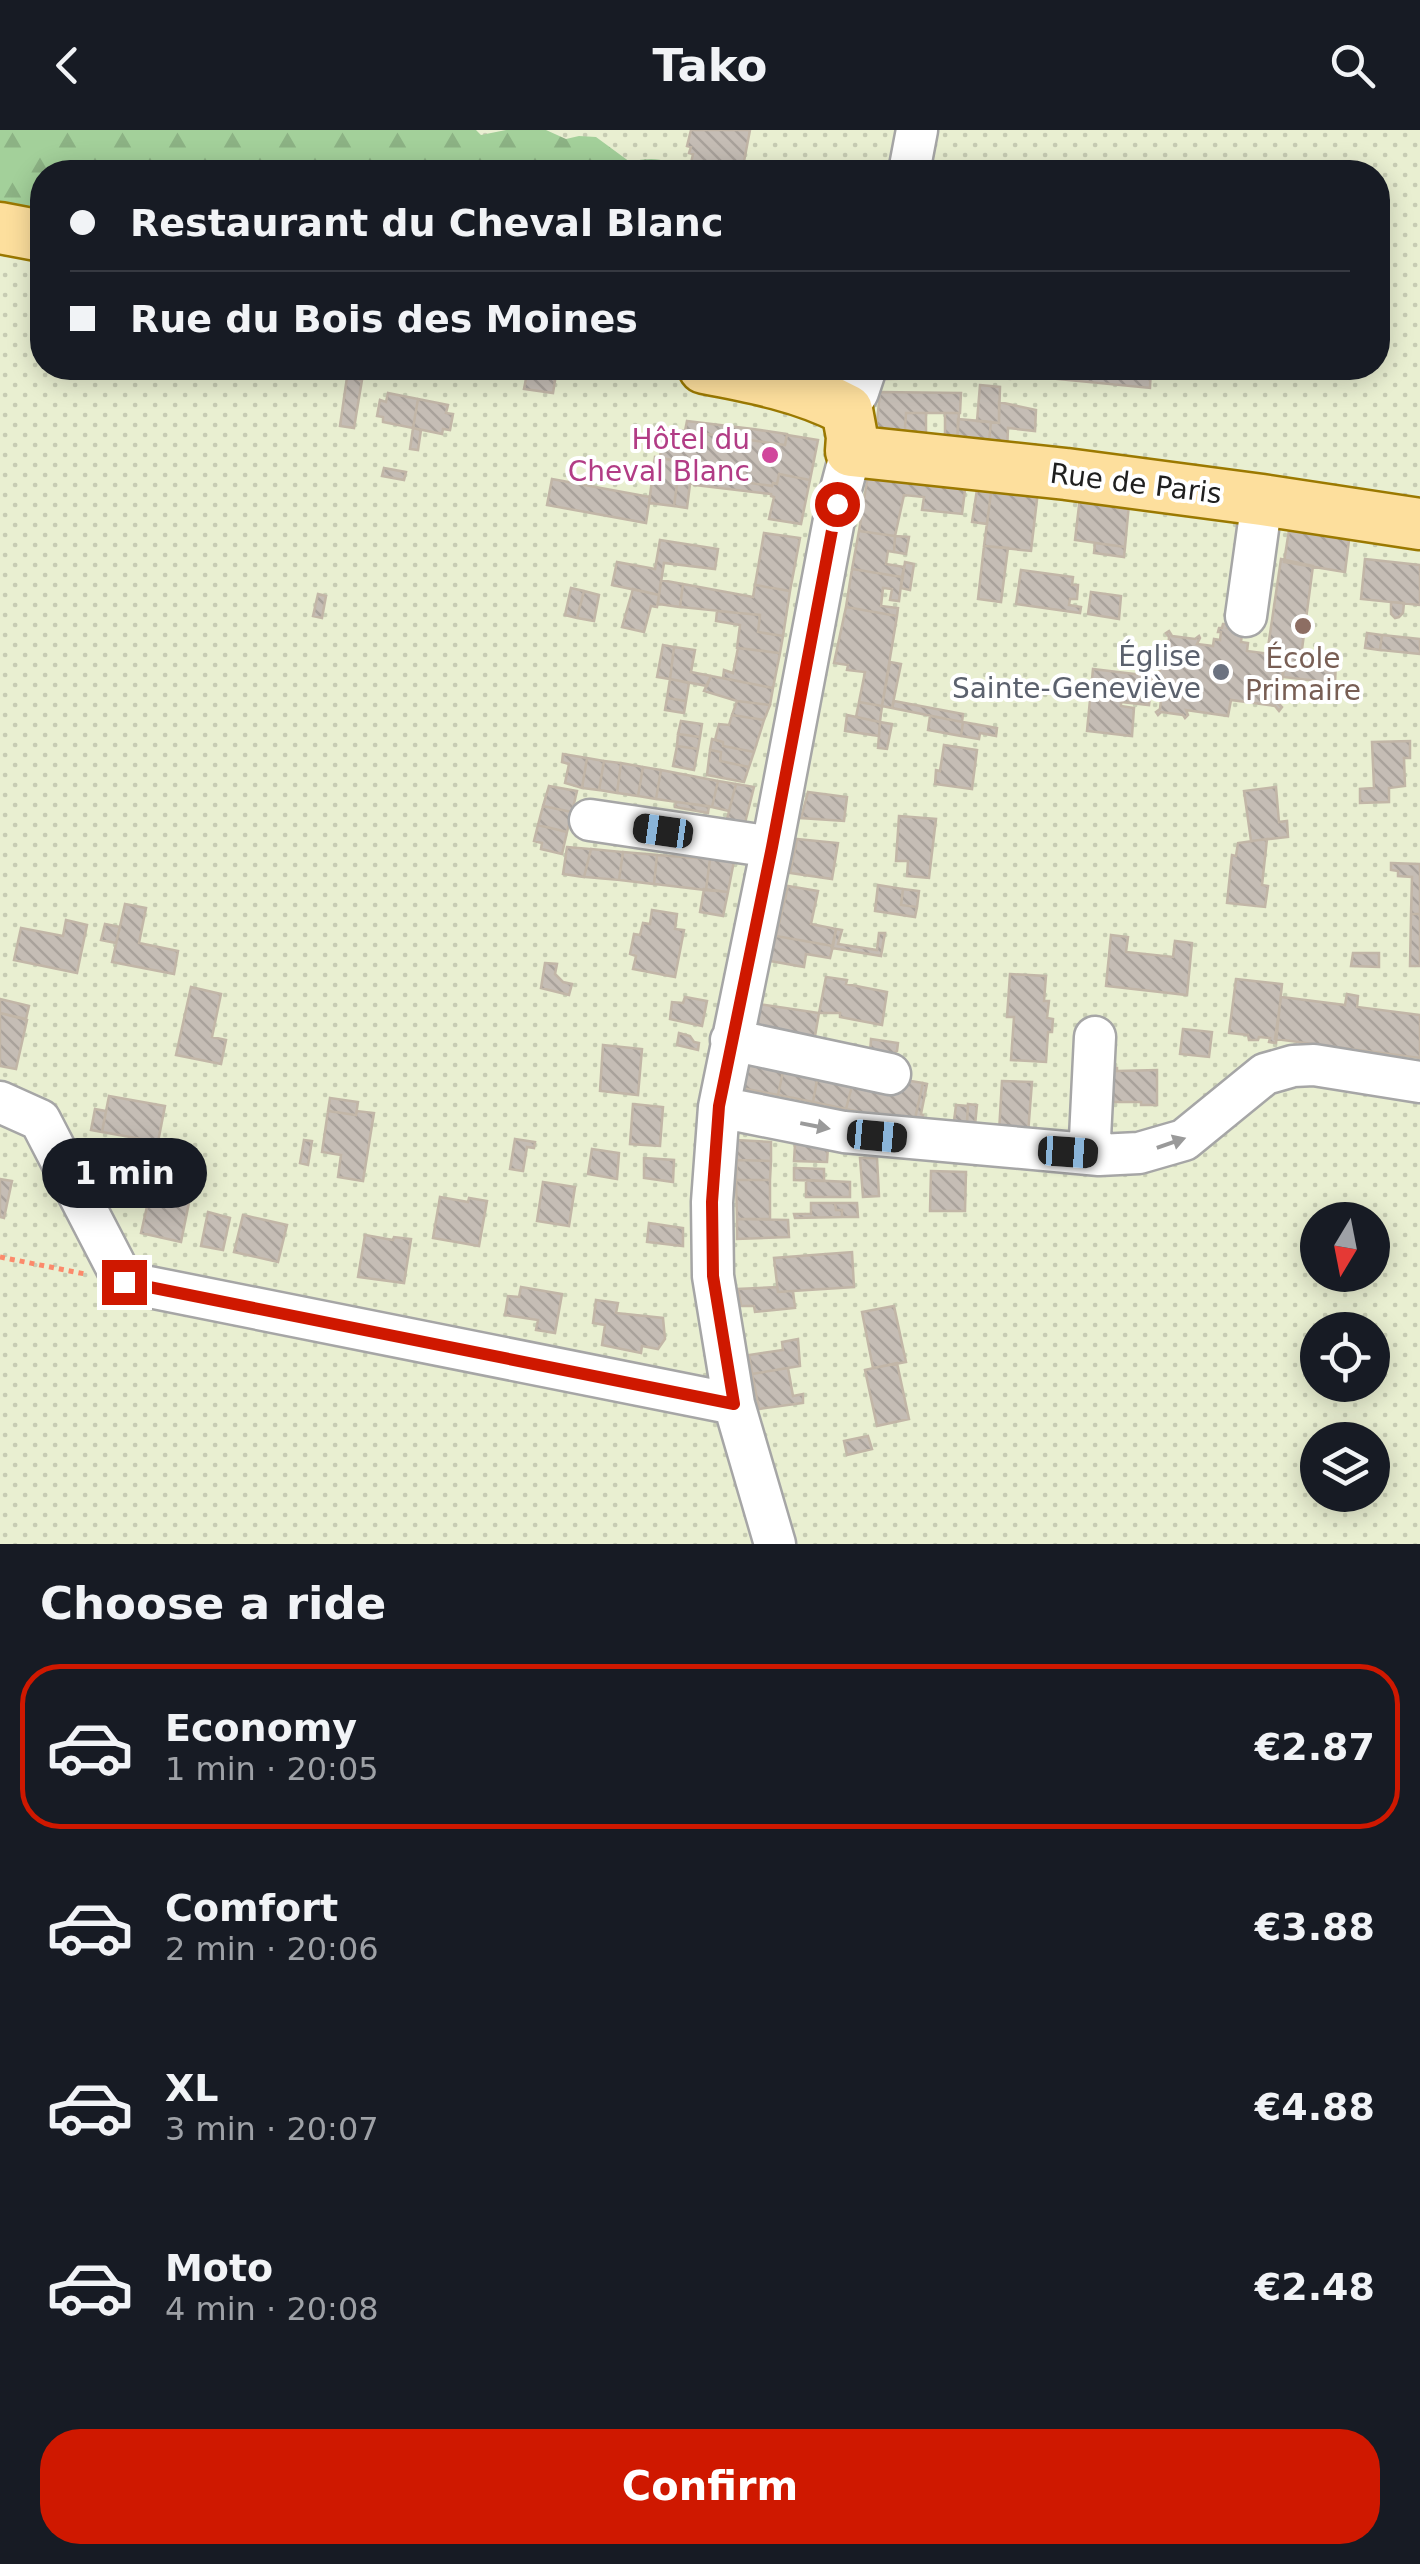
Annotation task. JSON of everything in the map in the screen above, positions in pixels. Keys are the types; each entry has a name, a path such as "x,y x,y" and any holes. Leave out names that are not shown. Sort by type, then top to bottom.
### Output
{"main road":[{"path":"0,228 30,234"},
{"name":"Rue de Paris","path":"754,380 829,400 976,463 1420,524"}],"street":[{"path":"911,160 917,130"},
{"path":"775,1544 734,1404 713,1276 712,1202 719,1106 854,410"},
{"path":"1246,616 1262,500"},
{"path":"590,820 772,847"},
{"path":"1095,1037 1090,1138 1099,1154"},
{"path":"732,1040 890,1074"},
{"path":"719,1106 844,1132 1099,1154 1139,1153 1184,1140 1266,1074 1293,1066 1314,1065 1420,1082"},
{"path":"0,1102 40,1120 124,1282 734,1404"}],"path":[{"path":"0,1257 124,1282"}],"green space":[{"path":"0,130 1420,130 1420,1544 0,1544"},
{"path":"0,130 476,130 481,135 506,130 546,130 566,139 596,137 627,160 30,160 30,218 0,212"}],"building":[{"path":"691,130 750,130 744,160 692,160 691,147 687,146"},
{"path":"347,380 362,380 354,428 340,426"},
{"path":"526,380 555,380 553,393 524,389"},
{"path":"1067,380 1150,380 1150,388"},
{"path":"980,385 1000,387 999,423 977,421"},
{"path":"880,392 961,393 960,413 906,413 904,443 875,441"},
{"path":"388,393 418,399 413,428 383,422 383,417 377,416 380,400 386,402"},
{"path":"418,399 448,405 446,413 453,414 450,430 443,429 442,434 413,428"},
{"path":"999,402 1036,410 1035,431 1008,428 1007,454 988,452 991,422 999,423"},
{"path":"906,413 926,413 926,444 904,443"},
{"path":"945,413 959,413 957,447 945,446"},
{"path":"958,419 991,422 988,452 957,447"},
{"path":"687,421 787,434 785,445 685,431"},
{"path":"413,428 421,430 418,450 410,449"},
{"path":"663,428 785,445 787,435 818,440 810,480 779,474 777,484 772,486 736,481 727,477 728,468 660,458"},
{"path":"655,457 680,462 674,506 649,503"},
{"path":"680,462 697,464 687,508 674,506"},
{"path":"697,464 728,468 727,477 736,481 772,486 777,484 779,474 810,480 801,524 769,519 774,497 771,494 694,485"},
{"path":"384,468 406,472 404,480 382,476"},
{"path":"868,475 966,482 962,514 922,510 924,497 904,495 895,536 859,531"},
{"path":"552,479 650,497 646,523 547,505"},
{"path":"978,483 992,485 987,524 972,522"},
{"path":"992,485 1038,491 1031,551 984,546"},
{"path":"1080,497 1129,504 1125,547 1075,540"},
{"path":"1290,524 1350,532 1345,572 1284,562"},
{"path":"859,531 895,536 894,552 888,551 886,564 904,567 902,577 852,569"},
{"path":"764,533 800,538 790,591 755,585"},
{"path":"895,536 909,537 906,554 894,552"},
{"path":"660,540 718,549 715,569 664,563 659,595 612,585 617,562 655,569"},
{"path":"1095,543 1125,547 1124,557 1094,553"},
{"path":"984,546 1008,548 1001,602 978,599"},
{"path":"1281,559 1313,566 1301,657 1336,662 1335,683 1283,677 1285,656 1267,654"},
{"path":"1365,559 1420,565 1420,605 1361,599"},
{"path":"905,562 914,564 910,590 901,588"},
{"path":"852,569 902,577 899,601 890,600 892,589 883,588 881,606 898,608 897,616 846,607"},
{"path":"1021,570 1073,577 1072,585 1078,585 1077,599 1070,599 1069,605 1081,607 1080,613 1016,604"},
{"path":"661,580 683,584 680,607 658,604"},
{"path":"683,584 753,597 755,585 790,591 783,636 758,632 760,615 680,607"},
{"path":"571,588 584,591 577,618 565,615"},
{"path":"633,589 659,595 657,607 651,606 644,632 622,627"},
{"path":"584,591 599,595 594,621 577,618"},
{"path":"1091,592 1121,596 1119,619 1088,614"},
{"path":"318,594 326,596 322,618 313,616"},
{"path":"1391,602 1404,603 1399,617 1391,614"},
{"path":"846,607 897,616 882,706 859,702 865,672 847,670 848,665 834,663"},
{"path":"717,611 760,615 758,632 783,636 780,653 737,648 740,625 716,621"},
{"name":"Église Sainte-Geneviève","path":"1223,624 1242,634 1241,642 1248,643 1247,651 1285,656 1281,688 1285,688 1279,704 1282,707 1279,711 1275,706 1231,700 1228,716 1186,710 1185,718 1161,712 1158,715 1162,690 1159,685 1163,686 1164,678 1159,677 1160,667 1165,667 1166,661 1161,660 1162,653 1168,653 1166,633 1195,639 1199,636 1197,644 1213,646 1214,639 1220,640 1218,632"},
{"path":"1367,633 1382,635 1380,650 1365,648"},
{"path":"1382,635 1420,639 1420,654 1380,650"},
{"path":"663,645 674,647 670,679 657,677"},
{"path":"674,647 695,650 691,672 711,676 707,686 670,679"},
{"path":"738,648 780,653 773,688 723,678 724,670 733,673"},
{"path":"890,662 901,664 892,708 882,706"},
{"path":"1093,669 1152,676 1149,705 1121,702 1121,706 1134,708 1132,736 1087,731"},
{"path":"711,676 773,688 770,705 704,691"},
{"path":"670,679 689,683 686,701 667,698"},
{"path":"667,698 686,701 684,713 665,710"},
{"path":"737,701 770,705 764,720 732,715"},
{"path":"894,701 963,714 962,722 892,708"},
{"path":"859,702 882,706 880,722 856,717"},
{"path":"732,715 764,720 754,752 723,746 723,742 715,740 719,724 729,725"},
{"path":"847,715 880,722 879,736 845,731"},
{"path":"930,716 963,722 961,736 928,730"},
{"path":"681,721 702,724 700,737 678,734"},
{"path":"880,722 892,724 887,749 878,748"},
{"path":"963,722 997,728 996,736 961,736"},
{"path":"678,734 700,737 698,749 677,746"},
{"path":"712,739 723,742 723,746 754,752 749,767 720,761 721,752 710,750"},
{"path":"1410,741 1410,758 1404,758 1405,786 1389,788 1389,802 1360,803 1360,789 1374,788 1372,742"},
{"path":"944,745 977,750 972,789 935,784"},
{"path":"677,746 698,749 694,770 673,766"},
{"path":"710,750 721,752 720,761 749,767 744,782 707,775"},
{"path":"563,754 587,758 582,788 565,783 569,764 562,762"},
{"path":"587,758 604,761 599,790 582,788"},
{"path":"604,761 621,763 617,793 599,790"},
{"path":"621,763 643,767 638,796 617,793"},
{"path":"643,767 661,770 656,799 638,796"},
{"path":"661,770 718,781 712,807 656,799"},
{"path":"718,781 736,784 729,811 712,807"},
{"path":"736,784 754,787 744,827 730,824 727,819"},
{"path":"549,786 577,791 572,812 543,806"},
{"path":"1276,787 1279,822 1287,821 1288,837 1251,841 1244,791"},
{"path":"808,792 847,797 844,821 801,818"},
{"path":"676,802 709,806 708,813 675,807"},
{"path":"543,806 572,812 567,832 538,825"},
{"path":"899,816 936,819 929,878 907,876 908,861 896,861"},
{"path":"538,825 567,832 562,854 541,849 542,843 534,841"},
{"path":"797,839 838,843 832,879 790,873"},
{"path":"1267,839 1262,885 1268,886 1265,907 1227,903 1232,855 1236,856 1238,843"},
{"path":"567,847 591,849 584,877 563,874"},
{"path":"591,849 623,852 619,880 584,877"},
{"path":"623,852 657,855 654,884 619,880"},
{"path":"657,855 710,859 706,890 654,884"},
{"path":"710,859 734,861 728,892 706,890"},
{"path":"1391,863 1420,864 1420,914 1411,914 1412,877 1398,876 1398,871 1391,870"},
{"path":"878,885 903,889 901,905 917,907 915,917 875,911"},
{"path":"788,886 818,891 811,924 836,929 833,946 776,936"},
{"path":"704,889 728,892 723,916 700,912"},
{"path":"903,889 919,891 917,907 901,905"},
{"path":"125,904 146,908 139,943 178,951 174,974 112,962"},
{"path":"652,910 677,914 675,929 684,930 675,977 633,969 636,956 630,954 634,934 640,935 643,923 650,924"},
{"path":"1411,914 1420,914 1420,966 1410,966"},
{"path":"66,920 87,925 77,973 14,960 21,928 63,936"},
{"path":"105,924 120,927 116,943 101,940"},
{"path":"836,929 842,930 838,944 877,950 879,933 885,933 881,956 832,948"},
{"path":"1111,935 1128,937 1126,952 1173,957 1175,941 1192,943 1187,995 1106,986"},
{"path":"776,936 833,946 830,958 806,954 804,967 770,961"},
{"path":"1353,953 1379,953 1379,967 1351,966"},
{"path":"545,963 557,964 555,974 572,984 569,995 541,988"},
{"path":"1010,974 1046,976 1044,1001 1049,1001 1047,1018 1053,1019 1046,1062 1011,1060 1014,1017 1007,1017"},
{"path":"826,977 887,992 882,1025 840,1017 840,1013 819,1013"},
{"path":"1236,979 1282,984 1276,1043 1269,1042 1270,1038 1249,1040 1248,1035 1229,1033"},
{"path":"191,987 221,994 212,1037 226,1040 221,1064 176,1055"},
{"path":"1347,994 1358,996 1357,1007 1420,1015 1420,1058 1275,1039 1281,997 1345,1005"},
{"path":"685,997 707,1001 702,1026 670,1019 672,1002 683,1003"},
{"path":"0,999 29,1006 26,1019 0,1013"},
{"path":"759,1004 819,1013 814,1042 751,1033"},
{"path":"0,1013 27,1020 16,1069 0,1066"},
{"path":"1183,1029 1212,1032 1209,1057 1180,1054"},
{"path":"679,1033 699,1043 698,1050 677,1045"},
{"path":"871,1039 898,1043 897,1051 890,1055 870,1053"},
{"path":"603,1045 642,1049 638,1095 600,1091"},
{"path":"746,1060 784,1067 778,1095 741,1088"},
{"path":"784,1067 818,1074 813,1102 778,1095"},
{"path":"1102,1068 1157,1070 1157,1105 1102,1102"},
{"path":"818,1074 853,1082 846,1109 813,1102"},
{"path":"899,1079 923,1083 914,1123 846,1109 853,1082"},
{"path":"1002,1081 1032,1082 1028,1134 999,1132"},
{"path":"923,1083 927,1084 921,1124 914,1123"},
{"path":"109,1096 165,1106 158,1142 102,1132"},
{"path":"330,1098 358,1102 356,1115 328,1111"},
{"path":"633,1104 663,1107 660,1146 630,1144"},
{"path":"968,1104 977,1105 975,1125 967,1124"},
{"path":"956,1105 968,1106 967,1122 954,1121"},
{"path":"95,1109 106,1111 102,1132 91,1130"},
{"path":"328,1111 374,1113 363,1181 338,1177 341,1155 322,1152"},
{"path":"515,1139 535,1142 534,1148 527,1147 523,1171 510,1169"},
{"path":"304,1140 312,1141 308,1165 300,1163"},
{"path":"736,1140 771,1142 771,1161 737,1160"},
{"path":"795,1144 828,1147 827,1162 794,1161"},
{"path":"592,1149 619,1153 617,1179 588,1174"},
{"path":"644,1158 674,1160 673,1182 644,1178"},
{"path":"860,1158 877,1158 879,1196 863,1197"},
{"path":"737,1160 771,1161 770,1180 736,1180"},
{"path":"794,1168 824,1169 824,1181 794,1180"},
{"path":"155,1171 194,1178 181,1242 141,1233"},
{"path":"931,1171 966,1172 965,1211 930,1211"},
{"path":"0,1179 12,1181 4,1218 0,1217"},
{"path":"736,1180 770,1180 770,1219 737,1219"},
{"path":"806,1180 850,1182 850,1197 806,1197"},
{"path":"543,1182 575,1187 569,1226 537,1221"},
{"path":"440,1197 487,1201 479,1246 433,1238"},
{"path":"811,1203 835,1203 836,1210 842,1210 842,1217 795,1218 794,1214 811,1214"},
{"path":"835,1203 857,1203 858,1217 842,1217 842,1210 836,1210"},
{"path":"208,1212 230,1218 223,1250 201,1246"},
{"path":"243,1215 287,1225 278,1262 234,1252"},
{"path":"737,1219 788,1220 789,1237 737,1239"},
{"path":"649,1223 683,1228 683,1246 647,1242"},
{"path":"365,1235 411,1239 404,1283 358,1277"},
{"path":"852,1252 854,1287 778,1292 774,1258"},
{"path":"521,1287 562,1294 555,1333 536,1330 538,1320 505,1315 508,1296 519,1297"},
{"path":"777,1287 778,1292 793,1291 795,1308 755,1312 754,1306 741,1306 738,1289"},
{"path":"596,1300 618,1303 616,1313 663,1318 665,1339 658,1349 642,1346 641,1353 602,1345 605,1325 593,1323"},
{"path":"894,1306 906,1362 873,1368 862,1312"},
{"path":"798,1339 800,1366 752,1374 749,1355 783,1350 782,1342"},
{"path":"897,1363 909,1419 877,1426 865,1370"},
{"path":"788,1368 793,1396 803,1394 803,1403 759,1409 752,1374"},
{"path":"868,1436 872,1449 847,1455 844,1441"}],"place":[{"name":"Hôtel du Cheval Blanc","path":"770,455"},
{"name":"École Primaire","path":"1303,626"},
{"name":"Église Sainte-Geneviève","path":"1221,672"}],"route":[{"path":"124,1282 734,1404 713,1276 712,1202 719,1106 837,504"}]}
